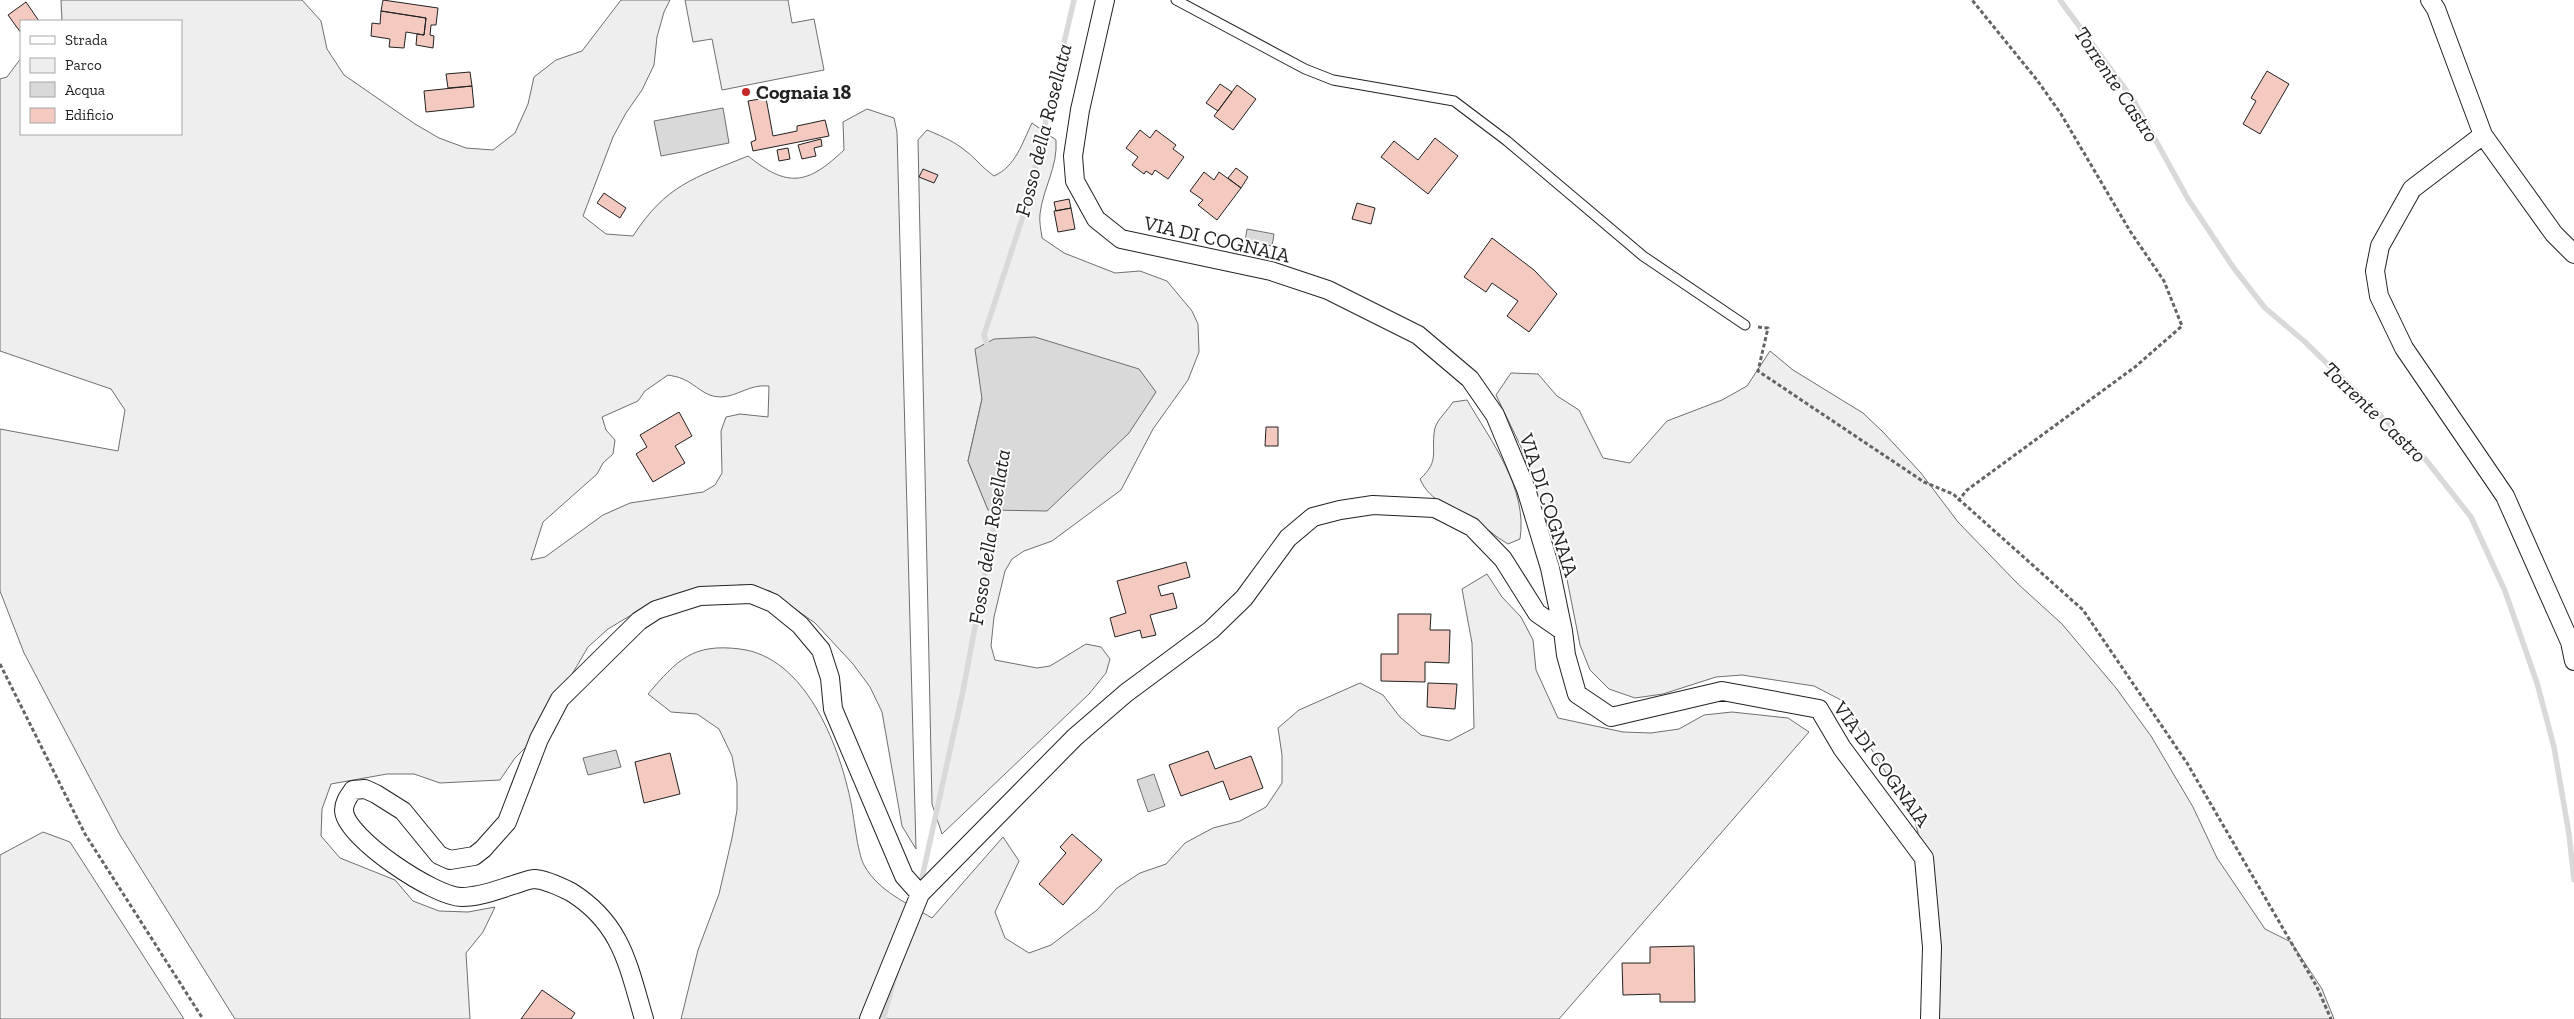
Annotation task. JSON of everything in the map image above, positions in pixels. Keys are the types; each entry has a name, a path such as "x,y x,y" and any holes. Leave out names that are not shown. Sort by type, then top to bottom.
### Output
{"street":[{"name":"VIA DI COGNAIA","path":"1105,0 1080,110 1073,156 1075,181 1096,219 1121,239 1271,271 1328,290 1418,335 1470,379 1495,415 1526,489 1550,568 1566,655 1577,694 1611,717 1722,691 1820,709 1842,748 1924,858 1932,947 1930,1019"},
{"path":"2430,0 2436,9 2482,135 2554,234 2574,254"},
{"path":"2482,135 2412,190 2380,246 2375,271 2376,280 2379,296 2404,348 2505,496 2570,642 2574,661"},
{"path":"870,1019 920,894 1075,737 1126,693 1212,630 1244,598 1288,538 1313,517 1340,510 1373,505 1435,508 1472,527 1503,558 1537,613 1563,631"},
{"path":"644,1019 626,957 610,927 597,911 569,891 534,879 493,891 461,897 443,893 397,868 350,827 344,811 350,795 354,790 365,789 402,811 438,856 450,860 474,856 483,850 507,822 539,739 560,699 639,621 656,610 700,596 751,594 773,603 800,625 821,650 830,678 833,708 904,876 920,894"}],"lane":[{"path":"1176,0 1305,69 1332,80 1454,101 1507,141 1643,256 1745,325"}],"path":[{"path":"1958,501 1967,490 2135,367 2182,326 2164,281 2130,231 2061,114 2037,80 1972,0"},
{"path":"1745,325 1768,328 1758,371 1924,482 1953,494 1958,501 2083,610 2186,763 2317,987 2331,1019"},
{"path":"0,664 85,834 203,1019"}],"green space":[{"path":"61,0 302,0 321,21 327,49 344,75 415,124 439,138 466,148 493,150 515,133 528,104 534,77 556,60 582,51 621,0 670,0 664,12 657,37 654,65 642,90 626,113 613,137 583,216 606,234 633,236 657,205 670,194 683,185 712,171 748,156 762,166 786,177 808,176 831,162 844,150 843,122 867,109 894,118 897,132 916,849 902,826 882,712 870,687 853,664 815,623 770,591 741,585 712,589 659,603 633,614 608,629 588,647 534,739 515,758 500,780 440,783 414,774 387,774 331,784 322,809 321,836 340,858 395,880 413,901 439,911 468,912 495,907 483,932 466,953 470,1019 235,1019 120,835 24,653 0,591 0,429 118,451 125,410 111,389 0,351 0,79 7,77 20,59 20,135 182,135 182,20 62,20","holes":["668,375 688,381 705,393 721,397 756,387 769,386 768,417 740,414 726,417 721,431 722,473 715,485 703,492 630,503 603,515 545,557 531,560 543,522 597,474 603,463 613,454 615,440 606,430 602,417 638,401 645,391"]},
{"path":"685,0 788,0 792,23 814,19 824,70 722,90 712,39 693,42"},
{"path":"1032,123 1056,140 1055,159 1040,214 1042,238 1064,253 1115,273 1140,271 1167,281 1192,311 1198,324 1199,352 1188,380 1153,429 1121,490 1052,541 1024,551 1012,559 1005,571 994,617 991,646 995,660 1037,668 1050,666 1086,644 1101,647 1110,659 1106,673 1089,694 942,834 932,804 918,140 927,130 945,138 966,151 994,176 1002,172 1013,160","holes":["982,399 988,509 968,461"]},
{"path":"1770,351 1793,370 1863,413 1921,473 1958,522 2017,583 2062,624 2116,688 2151,736 2193,807 2217,858 2265,929 2291,942 2322,989 2334,1019 1936,1019 1928,870 1914,818 1841,700 1814,686 1742,675 1716,677 1663,694 1635,698 1609,689 1590,670 1580,645 1563,559 1538,501 1521,447 1496,395 1511,373 1538,374 1557,396 1579,410 1603,458 1630,463 1667,421 1722,400 1747,386"},
{"path":"1467,400 1506,466 1513,484 1521,520 1520,539 1508,544 1477,522 1436,499 1424,487 1420,479 1433,461 1435,428 1438,422 1453,402"},
{"path":"1487,574 1502,597 1521,617 1533,640 1536,670 1558,718 1623,732 1651,733 1679,729 1704,715 1732,712 1788,718 1809,732 1559,1019 681,1019 698,950 719,894 737,810 737,783 732,756 719,729 697,714 671,712 648,694 677,663 687,656 710,649 740,649 763,655 783,668 800,685 815,706 837,753 850,798 864,865 885,889 932,918 1003,837 1019,861 995,912 1005,938 1029,953 1051,945 1097,910 1117,888 1140,873 1166,864 1185,843 1213,828 1240,821 1266,807 1282,783 1282,755 1278,728 1299,710 1360,683 1383,695 1400,717 1421,735 1449,741 1474,728 1472,643 1462,589"},
{"path":"43,832 70,842 184,1019 0,1019 0,855"}],"water":[{"path":"723,108 729,143 661,156 654,121"},
{"path":"1247,229 1274,234 1272,246 1245,241"},
{"path":"1035,337 1139,369 1156,392 1129,433 1047,511 988,510 968,461 982,399 975,349 994,339"},
{"path":"616,750 621,767 588,775 583,758"},
{"path":"1154,774 1165,806 1148,812 1137,780"}],"building":[{"path":"383,0 438,8 436,25 431,25 430,35 434,36 433,48 416,45 417,34 424,35 426,18 381,11"},
{"path":"26,2 38,20 20,20 20,32 8,15"},
{"path":"381,11 426,18 424,35 406,32 404,48 389,47 390,39 371,36 372,23 380,24"},
{"path":"2267,71 2289,84 2260,134 2243,124 2256,101 2251,98"},
{"path":"470,72 472,86 448,88 446,74"},
{"path":"1220,84 1232,92 1218,111 1206,103"},
{"path":"1237,85 1256,99 1233,130 1214,116"},
{"path":"472,86 474,107 426,112 424,91"},
{"path":"766,98 773,136 797,131 797,126 825,120 829,136 753,151 751,142 756,140 748,101"},
{"path":"1140,130 1150,138 1156,130 1176,145 1173,149 1184,157 1168,179 1155,170 1152,175 1146,171 1144,174 1132,165 1138,157 1126,148"},
{"path":"1435,138 1458,156 1428,194 1381,157 1394,141 1418,160"},
{"path":"821,139 822,146 814,148 816,156 802,159 798,145"},
{"path":"788,148 790,159 779,161 777,150"},
{"path":"1236,168 1248,177 1241,188 1228,178"},
{"path":"923,169 938,175 934,183 919,177"},
{"path":"1204,172 1214,180 1219,172 1241,188 1217,220 1198,205 1203,200 1190,191"},
{"path":"604,193 626,208 620,218 597,203"},
{"path":"1069,199 1071,208 1056,211 1054,202"},
{"path":"1357,203 1375,208 1371,224 1352,219"},
{"path":"1071,208 1075,229 1058,232 1054,211"},
{"path":"1492,238 1534,270 1557,294 1529,332 1507,316 1518,301 1492,283 1486,292 1464,277"},
{"path":"679,412 692,436 675,446 685,463 653,482 636,454 647,447 640,435"},
{"path":"1266,427 1278,427 1278,446 1265,446"},
{"path":"1186,562 1190,577 1158,586 1161,596 1173,593 1177,608 1150,615 1156,635 1142,638 1140,630 1115,637 1110,618 1126,613 1117,581"},
{"path":"1398,614 1431,614 1430,630 1450,630 1449,663 1425,662 1425,682 1381,681 1381,654 1398,654"},
{"path":"1428,683 1457,684 1455,709 1427,707"},
{"path":"1208,751 1215,769 1251,756 1263,788 1230,800 1223,781 1181,796 1169,765"},
{"path":"670,753 680,794 644,803 635,762"},
{"path":"1072,834 1102,860 1063,905 1039,884 1066,853 1060,847"},
{"path":"1694,946 1695,1002 1660,1002 1660,994 1623,995 1622,963 1650,963 1650,947"},
{"path":"542,990 575,1013 571,1019 521,1019"}],"waterway":[{"name":"Fosso della Rosellata","path":"989,351 984,335 1026,207 1074,0"},
{"name":"Torrente Castro","path":"2060,0 2134,101 2188,199 2233,267 2265,308 2304,341 2426,460 2471,517 2505,591 2537,683 2554,747 2569,834 2574,880"},
{"name":"Fosso della Rosellata","path":"920,887 963,691 998,504"},
{"name":"Fosso della Rosellata","path":"883,1019 896,973"}],"place":[{"name":"Cognaia 18","path":"746,92"}]}
